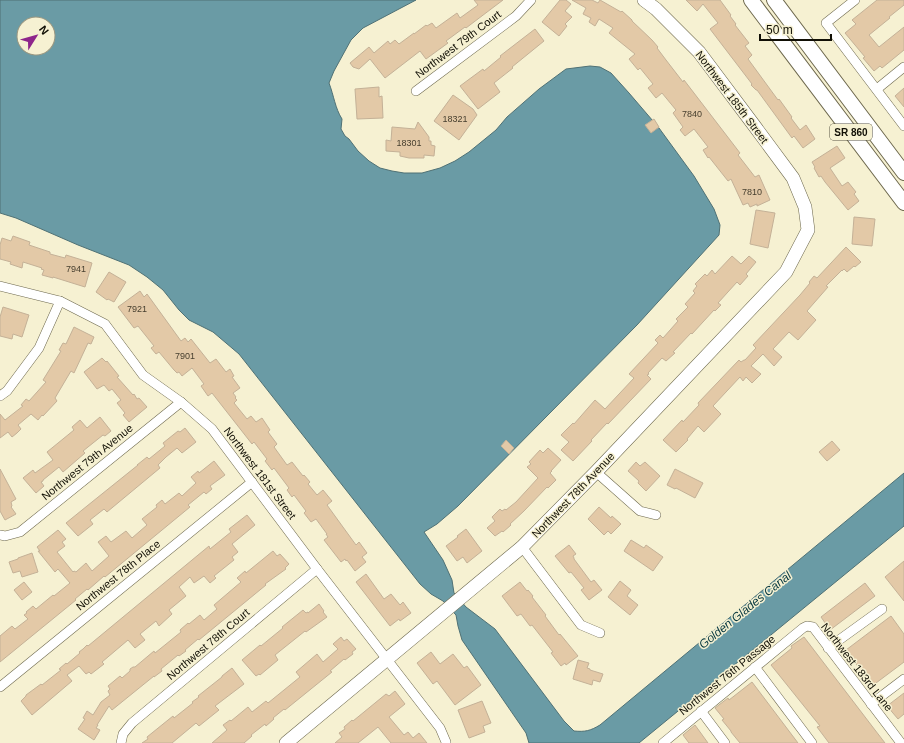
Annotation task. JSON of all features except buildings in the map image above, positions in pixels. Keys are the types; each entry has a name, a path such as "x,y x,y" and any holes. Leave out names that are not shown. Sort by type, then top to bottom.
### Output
{"main road":[{"name":"SR 860","path":"751,0 904,203"},
{"name":"SR 860","path":"774,0 904,173"}],"street":[{"name":"Northwest 79th Court","path":"416,91 516,16 531,0"},
{"name":"Northwest 185th Street","path":"644,0 656,9 699,52 793,178 805,207"},
{"path":"854,0 826,23 904,126"},
{"path":"877,89 904,67"},
{"name":"Northwest 78th Avenue","path":"286,743 522,547 596,472 786,272 808,230 805,207"},
{"name":"Northwest 181st Street","path":"0,286 60,301 105,324 143,375 181,402 212,429 317,569 440,728 446,742"},
{"path":"0,396 7,390 39,348 60,301"},
{"name":"Northwest 79th Avenue","path":"3,536 20,532 181,402"},
{"path":"596,472 640,511 656,515"},
{"name":"Northwest 78th Place","path":"0,687 252,482"},
{"path":"522,547 581,625 600,633"},
{"name":"Northwest 78th Court","path":"121,743 123,734 132,723 317,569"},
{"path":"828,648 882,609"},
{"name":"Northwest 183rd Lane","path":"807,626 812,627 901,743"},
{"name":"Northwest 76th Passage","path":"663,743 807,626"},
{"path":"755,667 812,743"},
{"path":"871,704 904,679"},
{"path":"701,711 725,743"}],"water":[{"name":"Golden Glades Canal","path":"0,0 416,0 363,28 351,40 329,83 336,106 342,119 341,129 358,151 369,161 380,168 404,173 422,173 440,168 469,152 496,130 507,117 539,89 566,69 590,66 600,67 611,73 659,128 694,176 714,209 720,225 719,235 637,325 458,506 437,524 424,532 443,560 452,580 454,593 466,607 495,629 564,721 574,731 587,731 600,725 904,473 904,526 639,743 529,743 526,733 462,640 456,615 443,601 431,594 420,584 239,354 213,332 189,320 163,290 129,265 16,218 0,213"}]}
